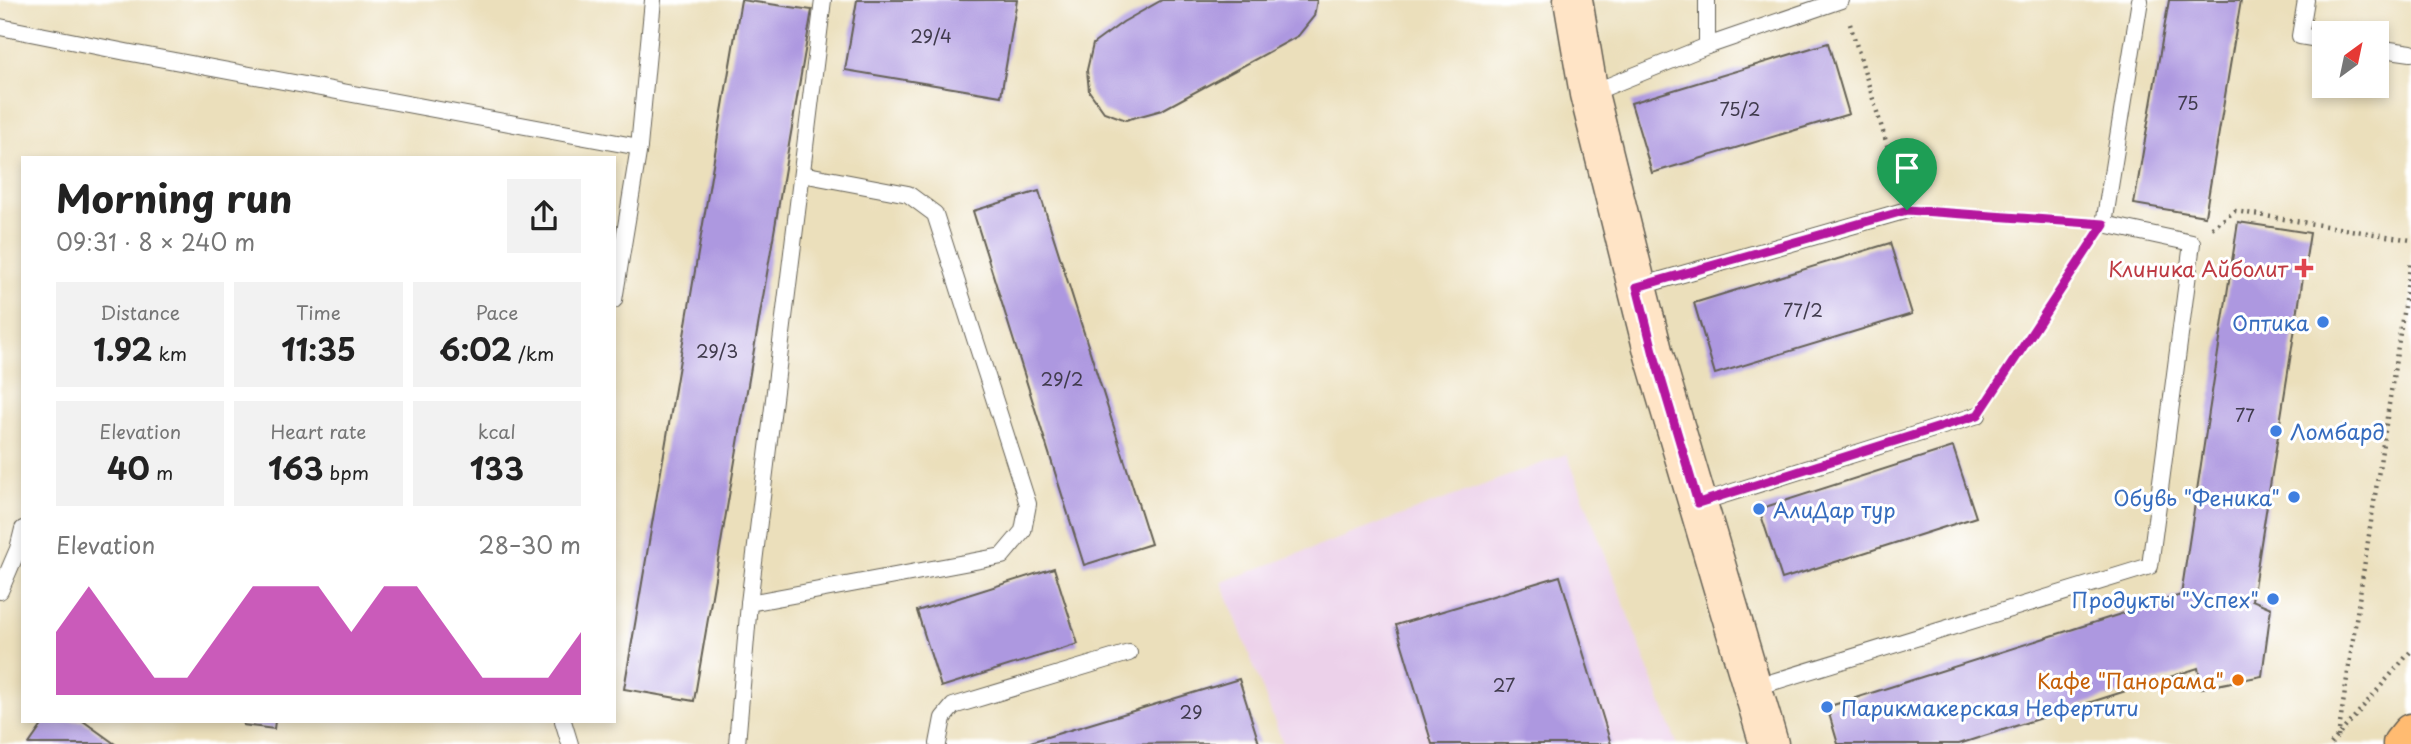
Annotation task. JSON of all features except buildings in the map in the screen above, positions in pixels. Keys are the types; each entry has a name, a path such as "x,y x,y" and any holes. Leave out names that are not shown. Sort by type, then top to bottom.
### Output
{"main road":[{"path":"1573,0 1589,94 1654,355 1769,744"},
{"path":"2402,744 2411,733"}],"lane":[{"path":"616,288 639,147 653,0"},
{"path":"737,744 749,603 824,0"},
{"path":"1707,0 1707,46"},
{"path":"1753,688 2150,566 2192,243 2104,224 2140,0"},
{"path":"2306,0 2300,36 2312,38"},
{"path":"1589,94 1707,46 1843,7"},
{"path":"0,27 639,147"},
{"path":"2389,50 2411,53"},
{"path":"749,603 1003,556 1023,531 1028,504 936,214 908,194 802,174"},
{"path":"1637,287 1907,210"},
{"path":"1698,503 1978,415"},
{"path":"0,591 21,537"},
{"path":"938,744 943,718 953,706 1129,653"},
{"path":"563,723 570,744"}],"path":[{"path":"1843,7 1907,210 2104,224 1978,415"},
{"path":"2192,243 2235,211 2411,240"},
{"path":"2338,737 2411,261"},
{"path":"2331,744 2411,650"}],"shaded area":[{"path":"1567,454 1677,744 1283,744 1222,582"}],"place":[{"name":"Клиника Айболит","path":"2304,268"},
{"name":"Оптика","path":"2323,322"},
{"name":"Ломбард","path":"2276,431"},
{"name":"Обувь \"Феника\"","path":"2294,497"},
{"name":"АлиДар тур","path":"1759,509"},
{"name":"Продукты \"Успех\"","path":"2273,599"},
{"name":"Кафе \"Панорама\"","path":"2238,680"},
{"name":"Парикмакерская Нефертити","path":"1827,707"}],"route":[{"path":"1907,210 2104,224 1978,415 1698,503 1654,355 1637,287 1907,210"}]}
